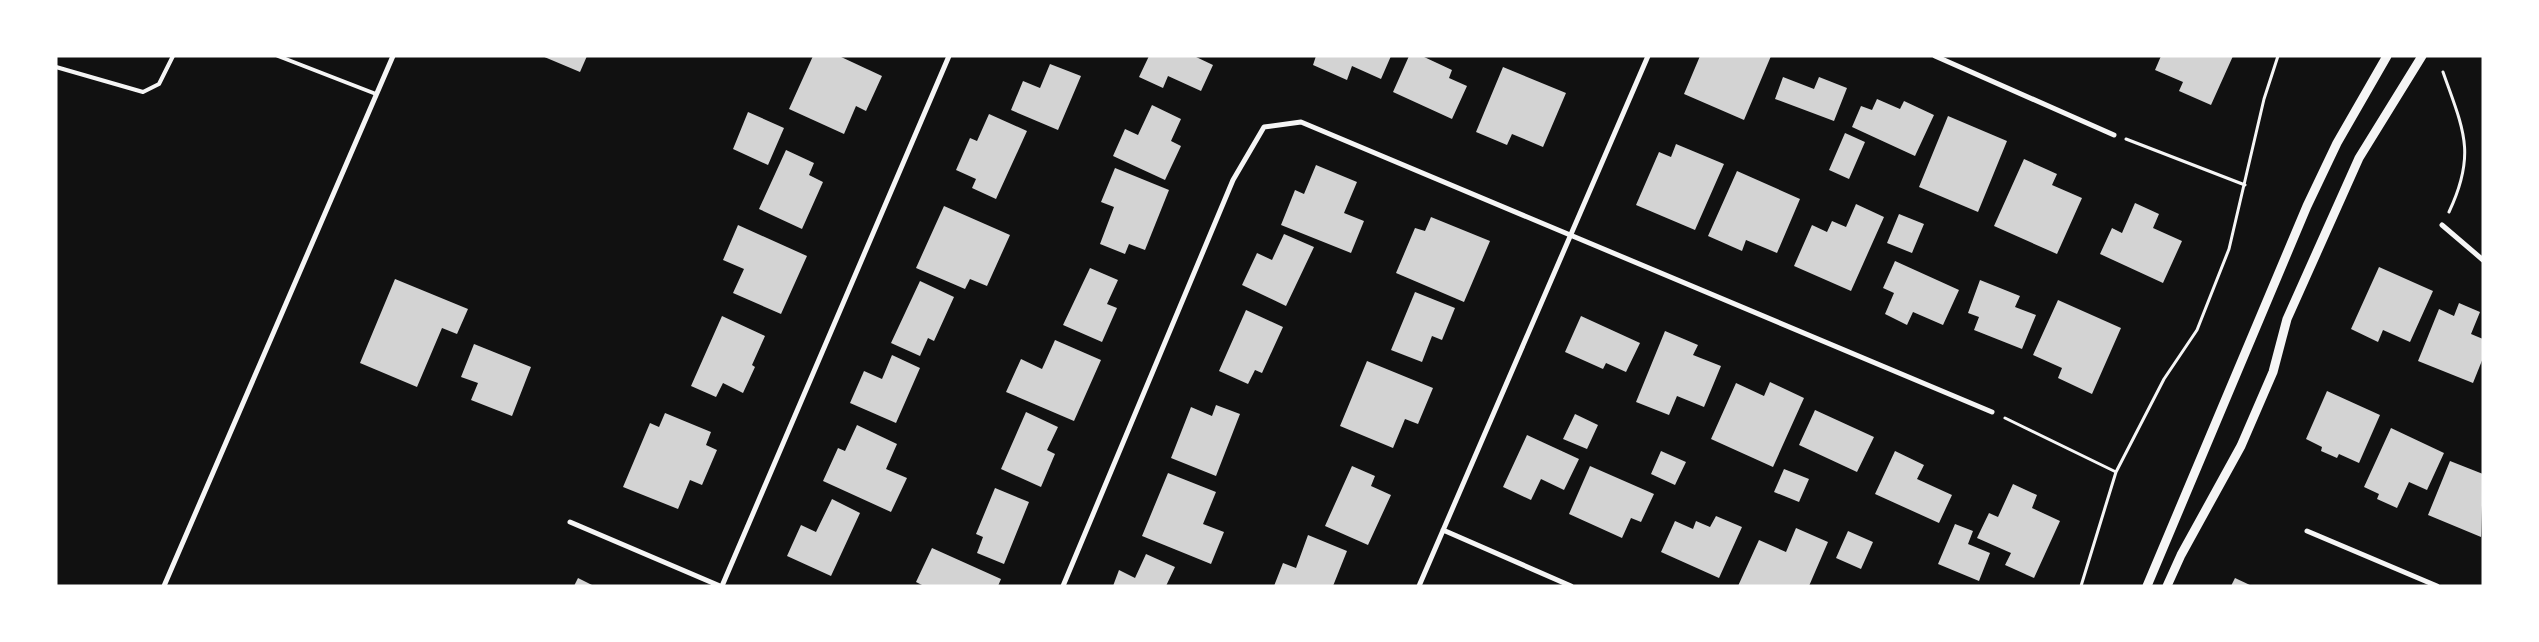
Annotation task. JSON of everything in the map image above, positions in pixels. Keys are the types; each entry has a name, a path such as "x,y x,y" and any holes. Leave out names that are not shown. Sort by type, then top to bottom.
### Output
{"street":[{"path":"164,586 393,56"},
{"path":"570,522 721,586 950,56"},
{"path":"1419,586 1648,56"},
{"path":"1935,56 2114,135"},
{"path":"2147,586 2307,206 2337,143 2387,56"},
{"path":"2168,586 2180,555 2241,446 2273,372 2287,319 2359,158 2422,56"},
{"path":"1063,586 1233,180 1264,127 1301,122 1992,412"},
{"path":"2442,225 2483,260"},
{"path":"1443,530 1571,586"},
{"path":"2307,531 2437,586"}],"lane":[{"path":"56,67 144,92 159,84 173,56"},
{"path":"278,56 376,94"}],"path":[{"path":"2081,586 2116,472 2164,379 2197,330 2229,250 2264,99 2278,56"},
{"path":"2442,225 2460,188 2466,151 2464,132 2443,72"},
{"path":"2114,135 2245,186"},
{"path":"1992,412 2037,432 2116,472"}],"building":[{"path":"542,56 587,56 580,72"},
{"path":"813,56 839,56 882,76 866,111 856,106 844,134 789,109"},
{"path":"1149,56 1194,56 1213,65 1201,91 1168,76 1163,88 1139,77"},
{"path":"1316,56 1391,56 1381,79 1352,66 1347,80 1313,65"},
{"path":"1409,56 1422,56 1452,70 1449,78 1467,86 1452,119 1393,92"},
{"path":"1700,56 1771,56 1744,120 1684,94"},
{"path":"2161,56 2233,56 2211,105 2179,91 2183,82 2155,70"},
{"path":"1050,64 1081,76 1058,130 1011,110 1023,81 1040,88"},
{"path":"1503,67 1566,93 1543,147 1512,134 1507,145 1476,132"},
{"path":"1783,77 1814,89 1819,77 1847,88 1834,121 1775,99"},
{"path":"1877,99 1900,109 1904,101 1934,115 1915,156 1852,127 1861,106 1872,110"},
{"path":"1152,105 1181,119 1171,141 1181,146 1165,180 1113,156 1125,129 1138,135"},
{"path":"748,112 784,128 768,165 733,149"},
{"path":"989,114 1027,131 996,199 972,188 976,179 956,170 970,138 977,141"},
{"path":"1948,116 2007,141 1978,212 1919,187"},
{"path":"1845,133 1865,142 1849,179 1829,170"},
{"path":"1676,144 1724,164 1695,230 1636,205 1659,152 1671,157"},
{"path":"786,150 814,163 809,175 823,182 802,229 759,209"},
{"path":"2024,159 2057,174 2052,185 2082,198 2057,254 1994,226"},
{"path":"1316,165 1357,182 1344,213 1364,221 1351,253 1281,225 1295,190 1304,194"},
{"path":"1115,168 1169,190 1145,250 1129,244 1125,254 1100,244 1114,207 1101,202"},
{"path":"1737,171 1800,199 1777,253 1746,240 1742,251 1708,236"},
{"path":"2135,203 2159,214 2153,228 2182,241 2163,283 2100,254 2112,228 2122,233"},
{"path":"1856,204 1884,217 1851,291 1794,266 1812,225 1827,232 1832,221 1846,227"},
{"path":"944,206 1010,235 987,286 970,279 965,289 916,268"},
{"path":"1899,214 1924,224 1912,253 1887,243"},
{"path":"1431,217 1490,241 1464,302 1396,273 1415,228 1425,231"},
{"path":"738,225 807,256 781,314 733,293 744,269 723,260"},
{"path":"1284,234 1314,247 1286,306 1242,285 1257,253 1272,260"},
{"path":"1895,261 1959,290 1943,325 1913,312 1907,325 1885,314 1894,293 1883,288"},
{"path":"2379,267 2433,291 2410,342 2383,330 2378,342 2351,329"},
{"path":"1090,268 1118,280 1107,304 1117,308 1102,342 1063,325"},
{"path":"395,279 468,309 457,334 442,328 417,387 360,363"},
{"path":"1980,280 2020,296 2015,307 2036,315 2022,349 1974,330 1979,317 1968,313"},
{"path":"920,281 954,297 934,341 928,338 920,356 891,343"},
{"path":"1415,292 1455,308 1442,340 1432,336 1422,362 1391,350"},
{"path":"2058,300 2121,328 2092,394 2058,378 2062,368 2033,355"},
{"path":"2459,303 2480,312 2471,334 2483,339 2483,358 2473,383 2418,361 2439,309 2454,316"},
{"path":"1246,310 1283,327 1262,373 1255,370 1248,384 1219,371"},
{"path":"722,316 765,336 752,365 755,367 743,393 723,383 716,397 691,386"},
{"path":"1581,316 1640,343 1626,372 1606,363 1603,369 1565,352"},
{"path":"1665,331 1698,345 1693,355 1721,366 1704,407 1677,396 1669,415 1636,402"},
{"path":"1055,340 1101,360 1074,421 1006,392 1021,359 1042,369"},
{"path":"474,344 531,367 512,416 471,400 478,383 461,377"},
{"path":"892,355 920,368 896,423 850,403 864,371 882,379"},
{"path":"1367,361 1433,388 1418,424 1405,419 1393,448 1340,426"},
{"path":"1770,382 1804,398 1773,467 1711,439 1736,383 1764,396"},
{"path":"2327,391 2380,415 2359,463 2339,454 2337,458 2321,451 2322,447 2306,439"},
{"path":"1216,405 1240,414 1216,476 1171,458 1191,407 1212,416"},
{"path":"1815,410 1874,437 1857,472 1799,445"},
{"path":"1026,412 1058,427 1047,450 1055,454 1041,487 1001,469"},
{"path":"665,413 711,432 706,445 717,450 702,485 690,480 678,509 623,487 650,423 659,427"},
{"path":"1575,414 1598,425 1587,449 1563,439"},
{"path":"857,425 897,444 886,469 907,478 891,512 823,481 838,448 845,451"},
{"path":"2391,428 2444,453 2427,490 2409,482 2397,508 2377,499 2379,494 2364,487"},
{"path":"1527,435 1579,459 1564,490 1541,479 1531,500 1503,487"},
{"path":"1661,451 1686,462 1675,485 1651,474"},
{"path":"1895,451 1924,465 1917,479 1952,495 1939,523 1875,494"},
{"path":"2450,461 2483,474 2481,537 2428,515"},
{"path":"1352,466 1375,476 1371,486 1391,495 1368,545 1325,526"},
{"path":"1590,466 1654,494 1641,522 1631,518 1622,538 1569,514"},
{"path":"1784,469 1809,479 1799,502 1774,492"},
{"path":"1168,473 1216,492 1203,524 1224,532 1211,564 1142,536"},
{"path":"2013,484 2037,495 2032,508 2060,521 2034,578 2005,565 2011,553 1977,538 1989,513 1998,517"},
{"path":"995,488 1029,502 1004,564 977,553 983,537 976,534"},
{"path":"832,499 860,513 831,576 787,556 801,525 816,532"},
{"path":"1716,516 1742,527 1719,578 1661,552 1675,521 1693,529 1696,521 1710,527"},
{"path":"1955,524 1973,531 1968,544 1990,553 1979,581 1938,564"},
{"path":"1796,528 1828,542 1809,586 1738,586 1759,540 1786,552"},
{"path":"1848,531 1873,542 1861,569 1836,558"},
{"path":"1308,535 1347,551 1333,586 1274,586 1283,563 1296,568"},
{"path":"932,548 1001,579 998,586 924,586 916,582"},
{"path":"1146,554 1175,567 1166,586 1113,586 1119,570 1135,578"},
{"path":"578,578 594,586 574,586"},
{"path":"2235,578 2252,586 2231,586"}]}
